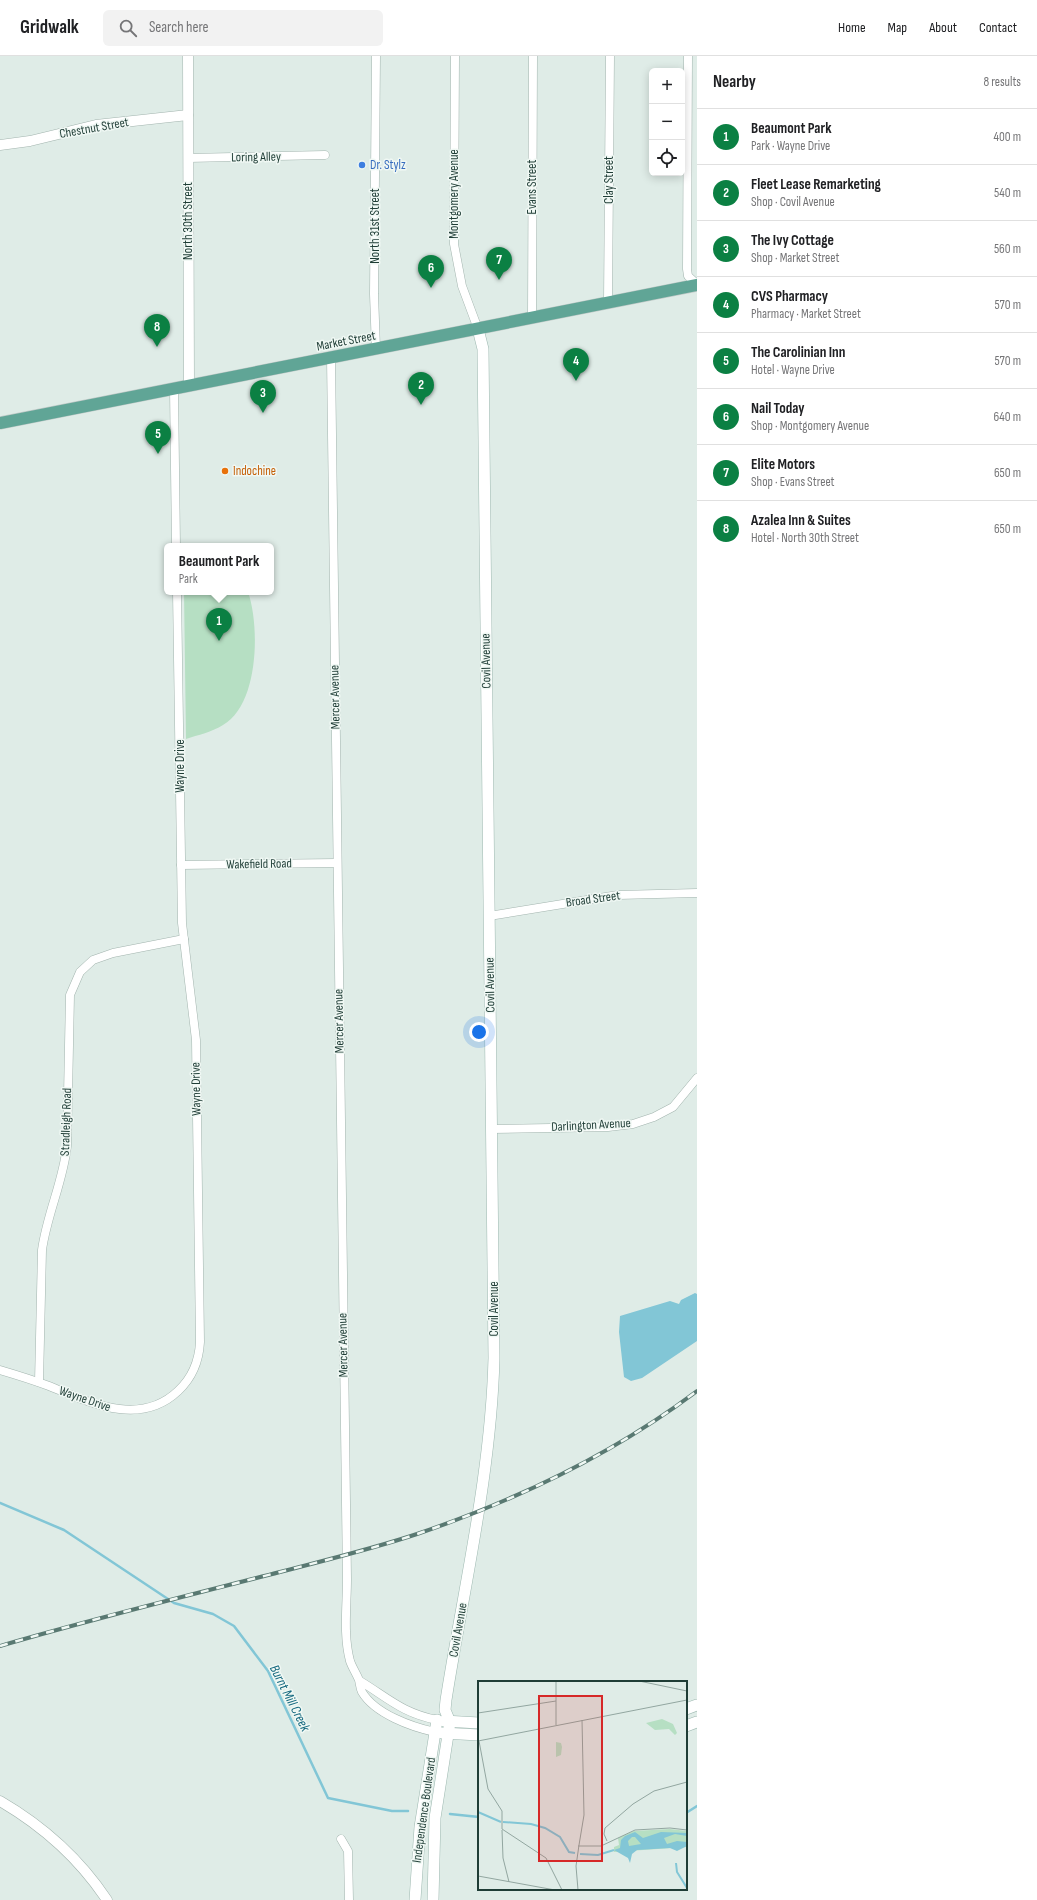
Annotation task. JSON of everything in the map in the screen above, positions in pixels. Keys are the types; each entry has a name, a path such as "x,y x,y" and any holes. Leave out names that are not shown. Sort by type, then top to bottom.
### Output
{"main road":[{"name":"Market Street","path":"0,423 478,329 697,284"},
{"name":"Covil Avenue","path":"450,1722 446,1710 485,1468 492,1409 494,1313 482,349 478,329"},
{"path":"687,1709 697,1704"},
{"path":"437,1720 446,1710"},
{"path":"437,1720 478,1723"},
{"name":"Independence Boulevard","path":"415,1900 420,1826 437,1720"},
{"name":"Independence Boulevard","path":"433,1900 435,1818 450,1722"},
{"path":"687,1726 697,1722"},
{"path":"436,1732 478,1735"}],"street":[{"name":"North 30th Street","path":"188,56 189,386"},
{"name":"North 31st Street","path":"376,56 374,294 376,349"},
{"name":"Montgomery Avenue","path":"455,56 454,244 462,286 478,329"},
{"name":"Evans Street","path":"532,318 533,56"},
{"name":"Clay Street","path":"608,303 610,56"},
{"path":"688,56 687,269 688,276 697,284"},
{"name":"Chestnut Street","path":"0,144 30,141 96,125 188,115"},
{"name":"Loring Alley","path":"188,158 325,155"},
{"name":"Mercer Avenue","path":"331,358 336,863 347,1578 346,1641 350,1661 360,1681 362,1691 384,1712 411,1725 436,1732"},
{"path":"174,389 176,543"},
{"name":"Wayne Drive","path":"0,1370 39,1382 110,1408 141,1410 167,1400 180,1390 192,1374 198,1356 200,1342 196,1040 184,939 181,865 177,595"},
{"name":"Wakefield Road","path":"181,865 336,863"},
{"name":"Broad Street","path":"489,916 618,895 697,893"},
{"name":"Stradleigh Road","path":"39,1382 42,1250 66,1160 69,1015 72,989 80,972 86,965 97,958 112,953 184,939"},
{"name":"Darlington Avenue","path":"491,1129 608,1127 633,1124 654,1117 672,1107 697,1078"},
{"name":"Mercer Avenue","path":"360,1681 398,1707 408,1712 437,1720"},
{"path":"0,1801 45,1830 75,1858 107,1900"},
{"path":"341,1839 348,1851 349,1900"}],"green space":[{"path":"184,595 249,595 252,607 255,644 254,664 244,701 235,715 223,725 186,739"}],"water":[{"path":"695,1293 697,1294 697,1341 642,1378 631,1381 624,1377 619,1332 620,1316 670,1301 679,1304 681,1300"}],"waterway":[{"name":"Burnt Mill Creek","path":"0,1503 64,1530 174,1603 213,1614 234,1626 268,1671 328,1798 392,1811 408,1811"},
{"name":"Burnt Mill Creek","path":"687,1812 697,1806"},
{"name":"Burnt Mill Creek","path":"450,1814 478,1817"}],"railway":[{"path":"0,1646 104,1617 366,1549 454,1521 527,1490 598,1455 665,1414 697,1391"}],"place":[{"name":"Dr. Stylz","path":"362,165"},
{"name":"Elite Motors","path":"499,280"},
{"name":"Nail Today","path":"431,288"},
{"name":"Azalea Inn & Suites","path":"157,347"},
{"name":"CVS Pharmacy","path":"576,381"},
{"name":"Fleet Lease Remarketing","path":"421,405"},
{"name":"The Ivy Cottage","path":"263,413"},
{"name":"The Carolinian Inn","path":"158,454"},
{"name":"Indochine","path":"225,471"},
{"name":"Beaumont Park","path":"219,641"}]}
